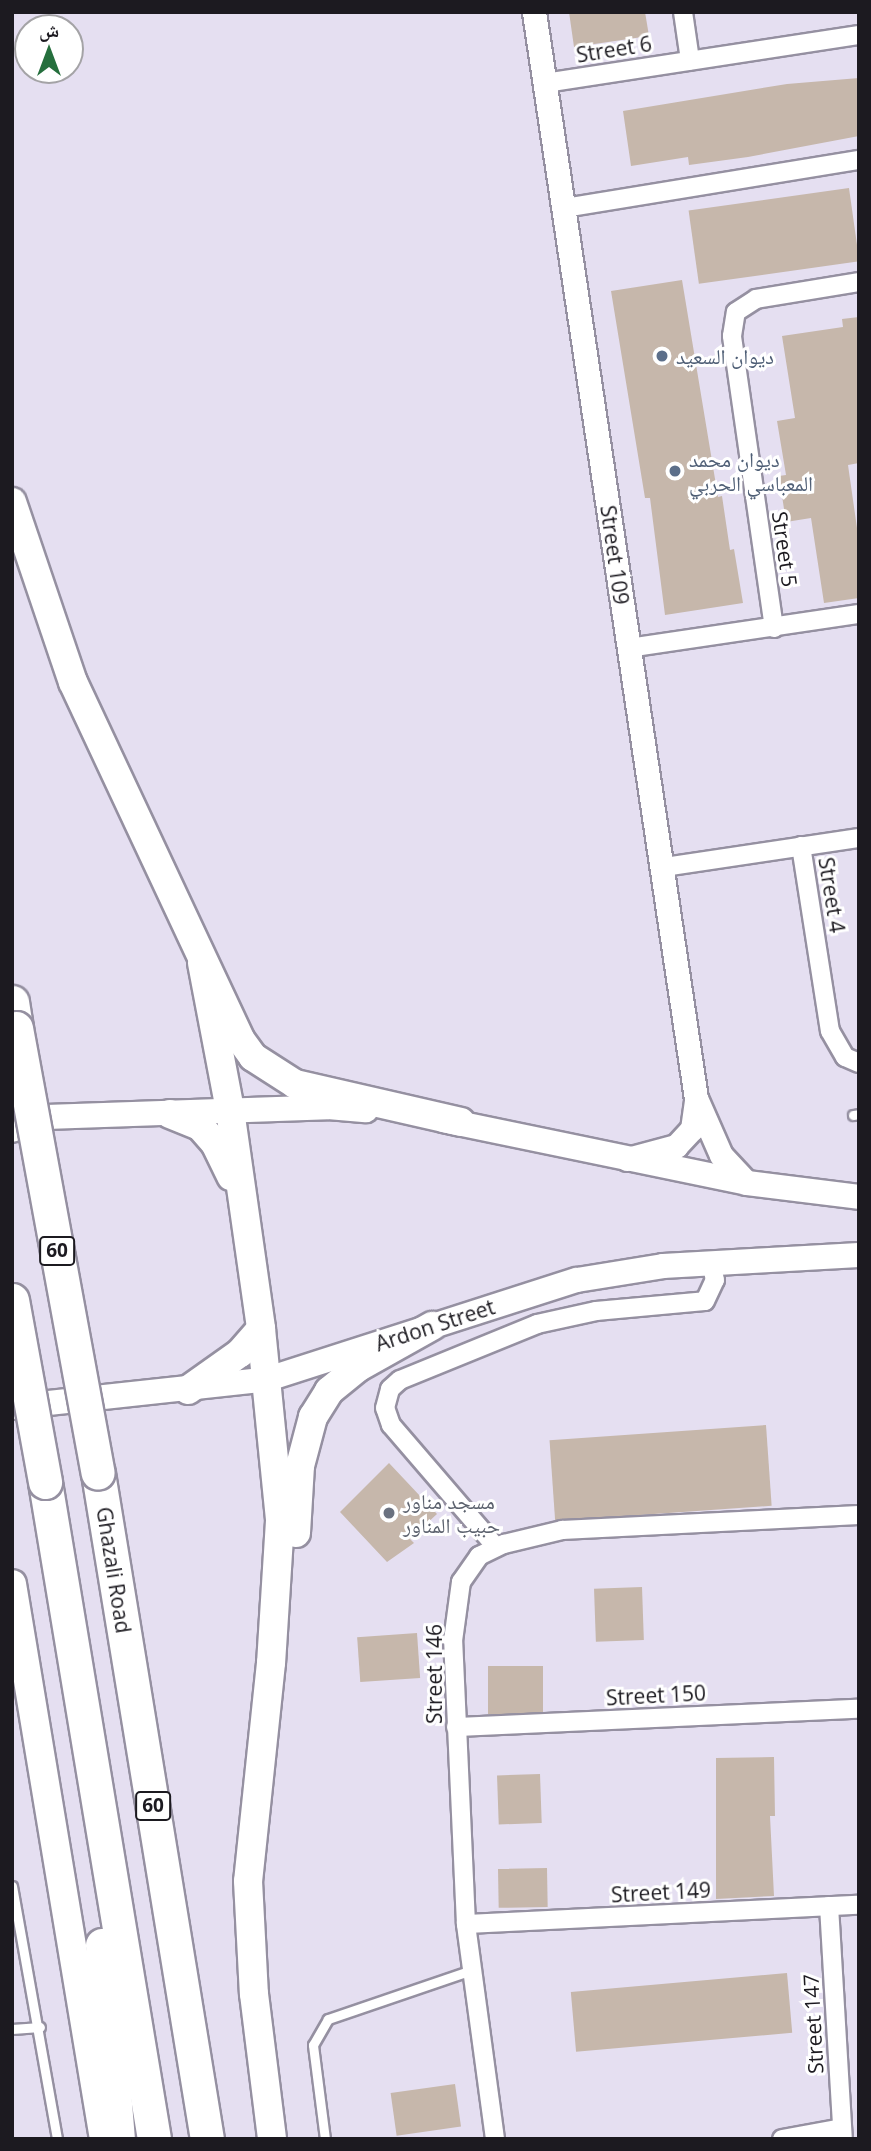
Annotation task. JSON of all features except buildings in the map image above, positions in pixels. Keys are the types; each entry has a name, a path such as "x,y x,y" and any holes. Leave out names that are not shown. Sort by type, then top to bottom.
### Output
{"highway":[{"name":"Ghazali Road","path":"14,1015 98,1473 207,2139"},
{"name":"60","path":"12,1300 45,1482 154,2139"},
{"path":"76,1667 118,2139"}],"main road":[{"path":"12,502 73,682 202,963 240,1039 271,1072 295,1084 626,1159 747,1183 859,1198"},
{"path":"202,963 230,1111 268,1379 280,1521 271,1663 248,1881 254,1994 272,2139"},
{"path":"17,1121 328,1107 461,1122"},
{"path":"170,1114 200,1126 215,1143 246,1222"},
{"name":"Ardon Street","path":"12,1407 188,1391 268,1379 577,1280 711,1262 859,1255"},
{"path":"271,1663 294,1561 300,1466 313,1417 343,1377 432,1326"},
{"path":"188,1391 240,1353 261,1329"},
{"path":"12,1584 104,2139"}],"street":[{"name":"Street 109","path":"534,12 628,648 664,867 696,1098 692,1129 676,1146 626,1159"},
{"path":"683,12 690,60"},
{"name":"Street 6","path":"545,83 859,35"},
{"path":"565,208 859,160"},
{"name":"Street 5","path":"774,628 732,336 736,312 755,299 859,282"},
{"path":"628,648 859,614"},
{"name":"Street 4","path":"664,867 859,838"},
{"name":"Street 4","path":"801,846 831,1031 840,1052 859,1063"},
{"name":"Street 109","path":"696,1098 722,1155 747,1183"},
{"path":"496,1547 391,1425 385,1408 390,1389 400,1380 537,1324 596,1311 705,1301 715,1280 711,1262"},
{"name":"Street 146","path":"495,2139 466,1924 453,1641 461,1582 479,1556 496,1547 562,1530 859,1515"},
{"name":"Street 150","path":"456,1727 859,1709"},
{"name":"Street 149","path":"466,1924 859,1905"},
{"name":"Street 147","path":"829,1906 843,2133"},
{"path":"782,2139 843,2133"}],"lane":[{"path":"788,1258 859,1265"},
{"path":"12,1886 40,2027 57,2139"},
{"path":"325,2139 313,2052 318,2031 328,2019 472,1970"},
{"path":"12,2029 40,2027"}],"place":[{"name":"ديوان السعيد","path":"662,356"},
{"name":"ديوان محمد المعباسي الحربي","path":"675,471"},
{"name":"مسجد مناور حبيب المناور","path":"389,1513"}]}
